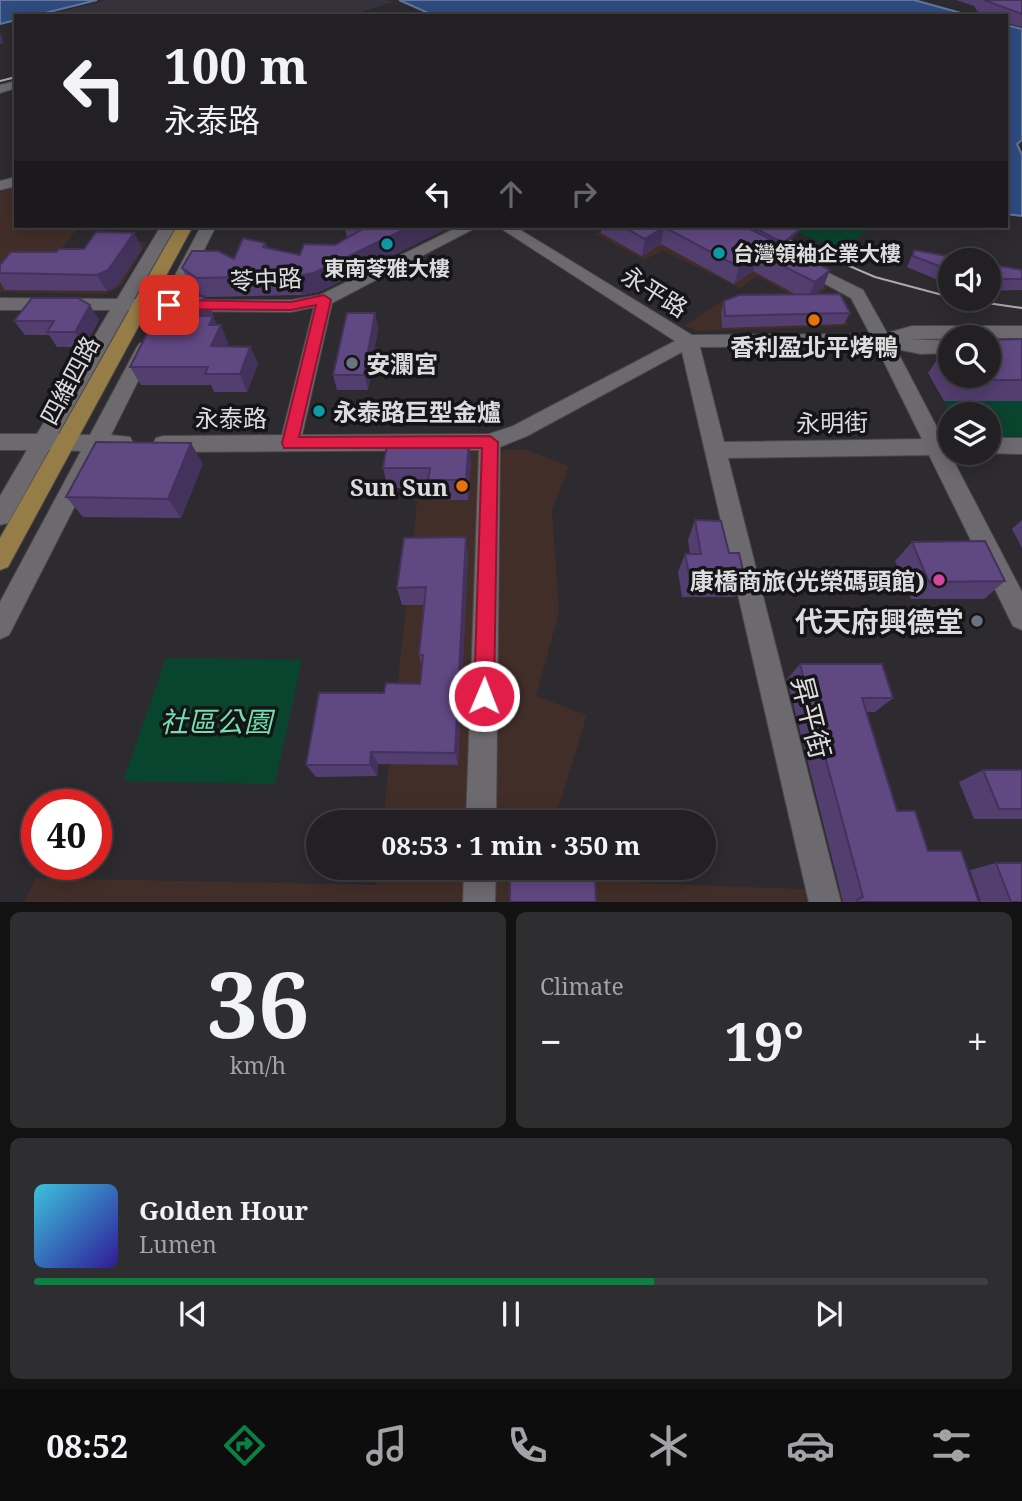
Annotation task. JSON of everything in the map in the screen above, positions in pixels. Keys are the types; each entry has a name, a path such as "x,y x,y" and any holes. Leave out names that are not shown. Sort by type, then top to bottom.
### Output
{"main road":[{"name":"四維四路","path":"131,304 184,228"},
{"name":"四維四路","path":"0,560 54,442"}],"street":[{"name":"四維四路","path":"0,516 54,442 131,304 167,228"},
{"path":"0,627 207,228"},
{"name":"苓中路","path":"0,304 291,306 324,300 467,228"},
{"name":"永平路","path":"507,228 689,341 880,340"},
{"path":"790,259 857,295 880,340 938,437"},
{"name":"苓中路","path":"289,443 324,300"},
{"path":"880,340 912,331 1022,332"},
{"path":"880,340 921,348 938,347"},
{"name":"永泰路","path":"0,442 490,442 520,431 689,341"},
{"name":"昇平街","path":"689,341 825,902"},
{"path":"1001,347 1022,347"},
{"path":"481,810 490,442"},
{"path":"1001,446 1022,446"},
{"name":"永明街","path":"715,450 938,447"},
{"path":"952,465 1022,618"},
{"path":"479,902 480,880"}],"shaded area":[{"path":"107,0 393,2 355,14 51,14"},
{"path":"14,187 14,228 74,228 76,230 61,249 101,248 106,242 147,242 121,286 106,294 0,292 0,192"},
{"path":"605,228 616,228 816,277 828,287 810,301 837,302 849,326 698,331 684,326 720,302 802,301 757,276 740,288 662,250 645,260 595,234"},
{"path":"524,449 569,466 552,510 559,612 536,696 587,715 558,810 384,810 422,455"},
{"path":"34,880 376,885 377,880 630,880 635,883 1022,897 1022,902 24,902"}],"green space":[{"path":"789,228 870,228 840,251"},
{"path":"1022,400 1022,436 1001,437 1001,402 944,401"},
{"name":"社區公園","path":"166,658 302,660 275,784 123,781"}],"water":[{"path":"0,0 97,0 41,14 14,14 14,20 0,24"},
{"path":"399,0 914,0 965,14 430,14"},
{"path":"1008,26 1022,29 1022,140 1017,144 1022,155 1022,216 1008,214"}],"building":[{"path":"984,0 1022,0 1022,14"},
{"path":"358,228 407,228 314,273 296,276 197,278 182,268 192,251 218,251 234,259 243,238 265,243 263,247 300,255 304,244 335,245 361,230"},
{"path":"625,228 662,228 645,239"},
{"path":"666,228 748,228 830,270 815,282 759,254 739,267"},
{"path":"797,228 800,229 783,243 757,229"},
{"path":"96,232 134,233 108,270 97,275 0,273 0,265 11,252 84,249"},
{"path":"914,250 938,254 938,265 913,256"},
{"path":"1001,266 1022,270 1022,279 1001,279"},
{"path":"840,294 850,313 725,316 724,301 739,295"},
{"path":"172,296 205,296 195,316 213,316 209,325 221,325 211,346 250,347 240,374 205,374 208,367 130,367 164,300"},
{"path":"32,298 78,298 90,305 75,332 47,332 54,321 14,321"},
{"path":"347,313 375,313 364,375 333,375"},
{"path":"1022,339 1022,380 1001,380 1001,340"},
{"path":"388,439 469,440 466,480 428,480 430,468 383,468"},
{"path":"96,442 191,443 168,499 66,497"},
{"path":"695,520 721,521 729,553 739,553 745,579 690,579 685,554 701,554"},
{"path":"466,537 455,753 371,752 370,765 306,765 319,693 384,693 386,683 420,684 423,655 419,655 426,587 397,588 404,538"},
{"path":"985,541 1005,581 929,582 912,542"},
{"path":"800,664 882,664 893,698 862,698 897,811 915,811 928,851 961,851 979,902 857,902 863,897"},
{"path":"983,770 1022,770 1022,809 999,809"},
{"path":"996,863 1022,863 1022,902 1011,902"},
{"path":"510,880 595,880 596,902 510,902"}],"tram line":[{"path":"0,81 14,78"},
{"path":"761,228 875,277 938,294"},
{"path":"1001,305 1022,308"}],"place":[{"name":"東南苓雅大樓","path":"387,244"},
{"name":"台灣領袖企業大樓","path":"719,253"},
{"name":"香利盈北平烤鴨","path":"814,320"},
{"name":"安瀾宮","path":"352,363"},
{"name":"永泰路巨型金爐","path":"319,411"},
{"name":"Sun Sun","path":"462,486"},
{"name":"康橋商旅(光榮碼頭館)","path":"939,580"},
{"name":"代天府興德堂","path":"977,621"}],"route":[{"path":"169,305 291,306 324,300 289,443 490,442 484,696"}]}
